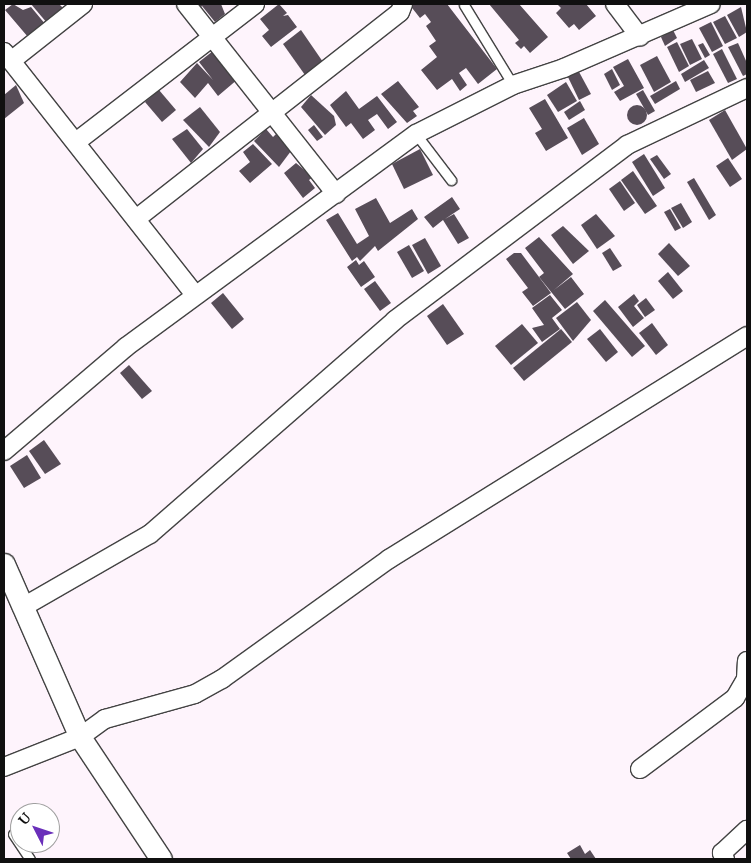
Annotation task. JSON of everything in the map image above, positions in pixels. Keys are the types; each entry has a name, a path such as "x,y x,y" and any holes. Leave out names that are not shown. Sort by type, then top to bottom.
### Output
{"street":[{"path":"84,4 8,56 195,295"},
{"path":"186,4 336,194"},
{"path":"76,142 211,36 255,4"},
{"path":"136,219 400,12 402,4"},
{"path":"615,4 640,37"},
{"path":"4,451 195,295 416,134 513,85 640,37 711,4"},
{"path":"23,607 150,534 395,320 628,145 747,88"},
{"path":"4,767 80,737 105,719 195,694 222,679 388,559 747,336"},
{"path":"4,564 80,737 161,859"},
{"path":"640,769 735,698 746,679 747,662"},
{"path":"720,857 747,830"}],"lane":[{"path":"464,5 513,85"},
{"path":"416,134 451,180"}],"building":[{"path":"13,4 23,10 31,7 46,25 28,37 5,10"},
{"path":"31,4 59,4 64,9 47,23"},
{"path":"193,4 221,4 225,14 215,22 202,6 198,10"},
{"path":"279,4 287,13 283,16 288,15 297,27 271,47 262,36 269,30 260,19"},
{"path":"409,4 447,4 497,69 478,84 466,68 459,73 467,85 460,91 452,79 437,90 421,70 437,57 429,46 436,41 426,26 431,22 425,14 420,18"},
{"path":"489,4 519,4 548,37 530,53 524,46 521,49 515,43 519,40"},
{"path":"557,4 586,4 596,16 579,30 574,24 569,28 556,13 561,8"},
{"path":"741,7 747,32 739,37 727,15"},
{"path":"725,16 737,38 725,44 713,22"},
{"path":"711,22 723,46 712,52 699,28"},
{"path":"301,30 323,62 305,75 283,44"},
{"path":"673,30 677,38 665,46 661,37"},
{"path":"692,39 702,59 690,65 680,44"},
{"path":"677,42 689,66 679,72 667,47"},
{"path":"703,43 710,55 705,58 698,45"},
{"path":"738,43 747,63 747,74 743,76 728,47"},
{"path":"722,49 737,79 728,83 713,54"},
{"path":"213,51 238,79 218,96 208,83 195,98 180,82 197,63 213,80 199,62"},
{"path":"657,56 671,82 654,92 640,65"},
{"path":"628,59 644,88 620,101 614,92 624,86 613,67"},
{"path":"704,60 709,68 685,82 681,74"},
{"path":"612,69 620,85 612,90 604,74"},
{"path":"578,70 591,94 579,100 567,75"},
{"path":"708,71 715,83 696,92 690,80"},
{"path":"398,81 419,107 413,111 417,116 407,123 381,94"},
{"path":"676,81 680,89 655,104 650,96"},
{"path":"566,82 577,101 558,112 547,95"},
{"path":"16,85 24,103 4,119 4,95"},
{"path":"159,90 176,110 162,122 145,102"},
{"path":"643,90 655,111 648,115 636,94"},
{"path":"346,91 359,109 377,96 397,122 388,129 377,114 368,120 375,130 363,139 351,123 346,127 330,105"},
{"path":"311,95 334,116 336,125 325,135 301,107"},
{"path":"545,99 568,138 546,151 535,133 542,129 529,108"},
{"path":"580,101 585,110 569,120 564,112"},
{"path":"633,105 641,105 647,111 647,119 641,125 633,125 627,119 627,111"},
{"path":"200,107 220,132 209,147 183,120"},
{"path":"725,110 747,149 732,160 709,120"},
{"path":"584,118 599,144 582,155 567,128"},
{"path":"314,125 323,137 317,141 308,130"},
{"path":"187,129 203,149 191,163 172,139"},
{"path":"266,129 273,137 279,131 294,147 279,167 254,141"},
{"path":"253,144 272,164 250,183 239,171 250,162 243,152"},
{"path":"420,149 433,175 404,189 392,164"},
{"path":"644,154 665,188 653,196 632,162"},
{"path":"657,155 671,174 664,179 650,159"},
{"path":"728,158 742,179 730,187 716,166"},
{"path":"296,163 313,177 309,180 315,188 303,198 284,173"},
{"path":"633,171 657,206 645,214 621,180"},
{"path":"694,178 716,215 709,220 687,182"},
{"path":"620,181 635,203 624,211 609,189"},
{"path":"452,197 460,209 445,219 454,214 469,238 458,244 443,220 433,228 424,217"},
{"path":"376,198 390,223 412,209 418,219 378,251 375,246 360,261 357,257 352,261 326,220 338,213 357,244 369,236 355,209"},
{"path":"681,203 692,222 683,228 671,208"},
{"path":"670,209 681,228 675,231 664,212"},
{"path":"596,214 615,236 597,249 581,225"},
{"path":"563,226 589,251 573,264 551,235"},
{"path":"539,237 573,274 554,290 571,277 584,294 565,309 539,277 544,273 525,248"},
{"path":"425,238 441,266 428,274 412,245"},
{"path":"669,243 690,266 678,276 658,254"},
{"path":"409,245 424,271 412,278 397,252"},
{"path":"610,248 622,266 613,271 602,253"},
{"path":"514,253 521,253 551,293 533,306 522,292 528,288 506,259"},
{"path":"356,260 359,265 364,261 375,277 361,287 347,267"},
{"path":"668,272 683,291 673,299 658,281"},
{"path":"375,281 391,303 380,311 364,289"},
{"path":"223,293 244,319 232,329 211,303"},
{"path":"634,294 639,301 634,306 644,318 633,327 618,307"},
{"path":"550,295 562,310 552,318 560,329 542,342 532,328 544,325 532,308"},
{"path":"646,298 655,310 645,317 637,305"},
{"path":"605,300 645,346 632,357 593,311"},
{"path":"577,302 591,320 573,341 556,318"},
{"path":"443,304 464,334 447,345 427,316"},
{"path":"652,323 668,345 656,355 639,333"},
{"path":"522,324 538,343 511,365 495,346"},
{"path":"561,329 572,342 524,381 513,368"},
{"path":"600,329 618,352 606,362 587,339"},
{"path":"129,365 152,391 142,399 120,373"},
{"path":"44,440 61,464 45,474 29,451"},
{"path":"27,455 41,478 24,488 10,466"},
{"path":"580,845 585,854 590,850 596,859 571,859 567,853"}]}
